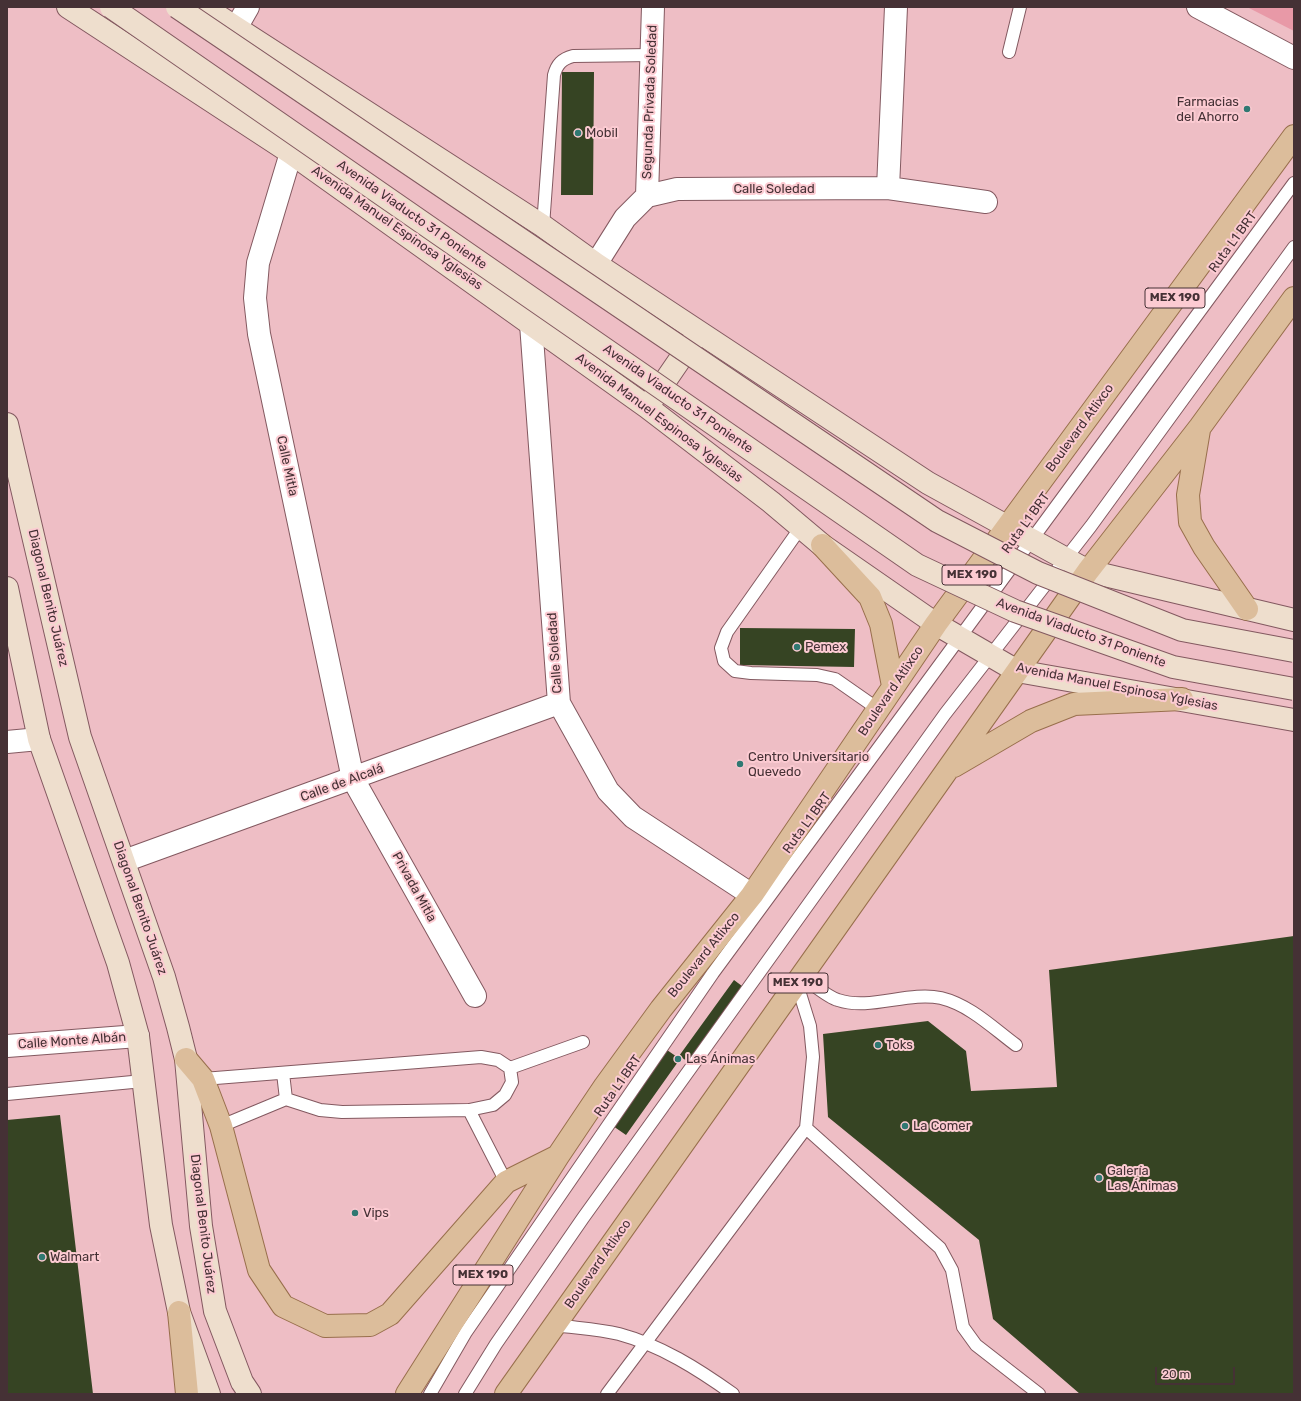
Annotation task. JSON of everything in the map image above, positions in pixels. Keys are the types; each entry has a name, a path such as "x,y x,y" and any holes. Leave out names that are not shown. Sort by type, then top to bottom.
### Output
{"main road":[{"name":"Avenida Manuel Espinosa Yglesias","path":"68,7 291,153 647,407 822,545 936,624 1017,671 1182,699 1289,720"},
{"name":"Avenida Viaducto 31 Poniente","path":"112,7 917,565 1015,611 1173,667 1294,689"},
{"path":"177,7 937,522 1038,573 1182,630 1294,651"},
{"path":"204,7 543,226 596,264 928,483 1088,571 1294,620"},
{"name":"Boulevard Atlixco","path":"407,1394 558,1156 661,1009 752,895 936,624 1294,136"},
{"name":"Boulevard Atlixco","path":"510,1390 1088,571 1200,427 1294,298"},
{"path":"647,407 699,331"},
{"name":"Diagonal Benito Juárez","path":"7,424 80,737 164,977 186,1059 201,1226 215,1310 242,1382 250,1394"},
{"path":"1200,427 1188,495 1190,522 1204,547 1247,609"},
{"path":"822,545 870,597 881,624 893,686"},
{"path":"7,588 39,739 118,963 138,1036 161,1224 179,1312 187,1394"},
{"path":"948,770 1031,721 1074,704 1182,699"},
{"path":"1289,720 1294,700"},
{"path":"186,1059 203,1079 221,1126 259,1270 283,1306 325,1326 370,1325 390,1314 506,1182 558,1156"},
{"path":"179,1312 209,1394"}],"street":[{"path":"236,28 248,7"},
{"name":"Segunda Privada Soledad","path":"647,196 653,7"},
{"path":"888,188 896,7"},
{"path":"1198,7 1294,58"},
{"name":"Calle Mitla","path":"291,153 258,263 255,298 259,334 353,779"},
{"name":"Calle Soledad","path":"647,196 677,189 888,188 986,202"},
{"path":"596,264 625,218 647,196"},
{"name":"Calle Soledad","path":"531,324 559,703 608,791 633,817 752,895"},
{"name":"Calle de Alcalá","path":"124,861 559,703"},
{"path":"7,742 39,739"},
{"name":"Privada Mitla","path":"353,779 475,996"},
{"name":"Calle Monte Albán","path":"7,1046 138,1036"}],"lane":[{"path":"1009,52 1020,7"},
{"path":"543,226 554,75 557,66 564,59 573,56 652,55"},
{"name":"Ruta L1 BRT","path":"430,1394 470,1326 709,979 1294,183"},
{"path":"465,1394 496,1344 583,1218 945,714 1095,520 1294,247"},
{"path":"801,527 727,632 721,648 724,661 735,671 751,673 817,674 835,679 878,709"},
{"path":"799,980 838,1000 867,1003 919,996 942,998 966,1008 1016,1046"},
{"path":"607,1394 806,1128 813,1057 810,1026 799,980"},
{"path":"510,1068 583,1042"},
{"path":"203,1079 481,1057 498,1060 510,1068 512,1082 505,1095 493,1105 469,1110 342,1112 320,1110 286,1099 221,1126"},
{"path":"283,1073 286,1099"},
{"path":"7,1094 144,1081"},
{"path":"469,1110 506,1182"},
{"path":"806,1128 940,1248 952,1270 964,1327 976,1345 1039,1394"},
{"path":"555,1325 618,1334 645,1342 701,1371 733,1394"}],"shaded area":[{"path":"1247,7 1294,7 1294,31"}],"building":[{"name":"Mobil","path":"562,72 594,72 593,195 561,195"},
{"name":"Pemex","path":"740,628 855,629 854,667 740,665"},
{"name":"Galería Las Ánimas","path":"1294,936 1294,1394 1080,1394 993,1319 979,1240 828,1117 823,1034 928,1021 966,1051 971,1091 1057,1087 1049,970"},
{"path":"734,980 746,989 692,1064 679,1056"},
{"path":"667,1050 680,1059 626,1135 613,1126"},
{"name":"Walmart","path":"60,1115 93,1394 7,1394 7,1120"}],"place":[{"name":"Farmacias del Ahorro","path":"1247,109"},
{"name":"Mobil","path":"578,133"},
{"name":"Pemex","path":"797,647"},
{"name":"Centro Universitario Quevedo","path":"740,764"},
{"name":"Toks","path":"878,1045"},
{"name":"Las Ánimas","path":"678,1059"},
{"name":"La Comer","path":"905,1126"},
{"name":"Galería Las Ánimas","path":"1099,1178"},
{"name":"Vips","path":"355,1213"},
{"name":"Walmart","path":"42,1257"}]}
